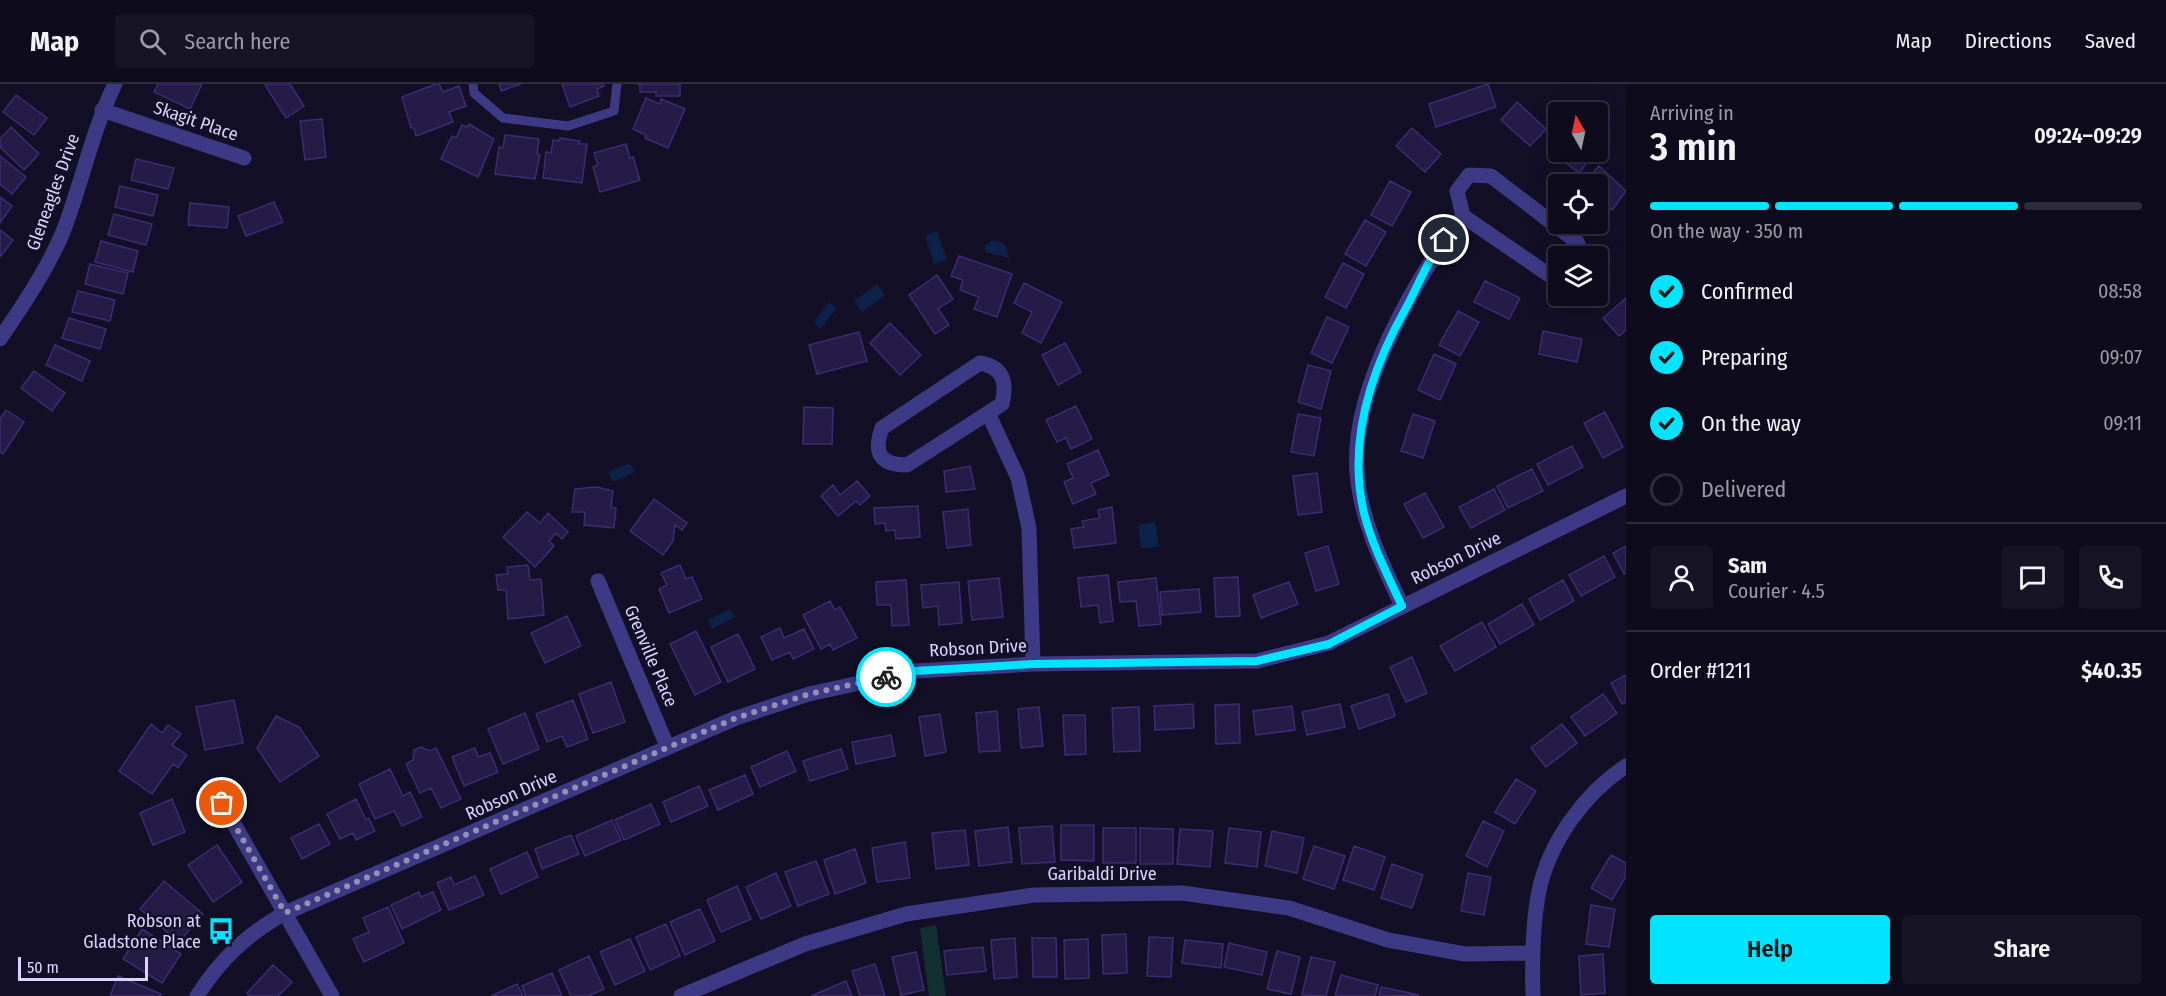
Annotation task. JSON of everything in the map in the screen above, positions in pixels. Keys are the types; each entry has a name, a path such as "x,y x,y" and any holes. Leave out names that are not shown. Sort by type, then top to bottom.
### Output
{"street":[{"name":"Gleneagles Drive","path":"0,339 42,276 62,233 87,164 102,110 115,84"},
{"name":"Skagit Place","path":"102,110 244,158"},
{"path":"1548,274 1463,216 1457,191 1469,175 1491,176 1577,242 1579,246"},
{"path":"1402,606 1375,548 1364,513 1357,471 1360,427 1377,367 1399,320 1440,245 1463,216"},
{"path":"980,363 991,364 1001,373 1006,387 1002,404 988,413 907,465 891,465 880,456 877,442 882,428 980,363"},
{"path":"988,413 1018,478 1029,528 1033,664"},
{"name":"Robson Drive","path":"197,996 214,969 252,932 285,913 736,718 820,692 915,671 1033,664 1257,661 1329,644 1626,496"},
{"name":"Grenville Place","path":"598,580 667,746"},
{"path":"1533,996 1532,953 1539,890 1555,848 1576,811 1626,766"},
{"path":"222,803 332,996"},
{"name":"Garibaldi Drive","path":"681,996 805,944 906,914 1034,895 1182,893 1289,908 1388,940 1465,954 1532,953"}],"lane":[{"path":"473,84 474,93 503,118 568,126 614,111 617,84"}],"green space":[{"path":"936,925 946,996 929,996 920,928"}],"water":[{"path":"937,231 947,260 934,264 925,236"},
{"path":"991,241 998,241 1006,246 1009,258 985,252 985,246"},
{"path":"877,284 885,295 862,312 854,301"},
{"path":"829,302 837,308 820,329 814,322"},
{"path":"630,463 635,472 613,482 608,472"},
{"path":"1155,522 1159,546 1141,549 1138,525"},
{"path":"730,609 735,617 712,629 708,620"}],"building":[{"path":"158,84 202,84 190,109 154,92"},
{"path":"290,84 304,106 286,118 265,85"},
{"path":"439,84 443,92 459,86 466,106 449,112 453,122 416,136 414,128 411,128 402,97"},
{"path":"499,84 521,84 501,91"},
{"path":"562,84 603,84 604,86 597,89 599,96 570,107"},
{"path":"637,84 680,84 680,96 656,96 656,92 640,92 640,85"},
{"path":"1488,84 1496,107 1436,127 1429,104"},
{"path":"16,95 47,118 34,135 3,112"},
{"path":"646,98 660,104 661,99 685,109 668,148 645,138 646,135 633,129"},
{"path":"1517,102 1546,129 1530,146 1501,120"},
{"path":"322,119 326,157 305,160 300,121"},
{"path":"469,124 494,139 478,177 441,159 452,136 456,138 462,125 467,127"},
{"path":"11,127 39,154 24,170 0,147 0,139"},
{"path":"1412,128 1441,154 1425,172 1396,146"},
{"path":"505,135 539,139 537,154 540,155 535,179 495,174 499,147 503,148"},
{"path":"560,138 587,144 582,183 543,178 546,152 551,153 553,140 559,141"},
{"path":"626,144 630,158 633,157 640,180 600,192 593,167 598,165 594,153"},
{"path":"0,156 26,177 12,194 0,184"},
{"path":"136,159 174,168 168,189 131,180"},
{"path":"1565,162 1588,162 1579,173"},
{"path":"1599,166 1608,174 1592,174"},
{"path":"1608,174 1626,191 1612,210 1608,206"},
{"path":"1390,181 1411,192 1392,226 1371,215"},
{"path":"120,186 158,195 153,216 115,207"},
{"path":"0,197 12,206 0,223"},
{"path":"274,202 283,222 246,236 238,216"},
{"path":"190,203 229,207 227,228 188,225"},
{"path":"114,214 152,224 146,245 108,235"},
{"path":"1365,220 1386,232 1366,266 1345,254"},
{"path":"0,230 13,240 0,257"},
{"path":"101,241 138,251 133,272 95,262"},
{"path":"959,256 1012,274 997,317 974,309 979,297 960,290 963,280 951,276"},
{"path":"1343,263 1364,274 1346,308 1325,297"},
{"path":"90,264 128,273 123,294 85,284"},
{"path":"937,275 953,299 938,309 949,325 935,334 909,295"},
{"path":"1485,281 1520,298 1509,319 1474,302"},
{"path":"1024,283 1062,302 1041,343 1022,333 1032,312 1014,303"},
{"path":"78,291 115,300 110,321 72,312"},
{"path":"1626,298 1626,330 1619,336 1603,318"},
{"path":"1458,311 1479,322 1460,356 1439,345"},
{"path":"1327,317 1349,327 1332,363 1311,353"},
{"path":"69,318 106,329 100,349 62,338"},
{"path":"890,323 921,355 900,375 870,343"},
{"path":"1543,331 1582,339 1577,362 1539,354"},
{"path":"859,332 867,361 817,374 809,345"},
{"path":"1065,343 1081,372 1058,385 1042,355"},
{"path":"55,345 90,361 82,381 46,365"},
{"path":"1434,354 1456,364 1440,400 1418,390"},
{"path":"1308,365 1331,371 1321,409 1298,402"},
{"path":"34,371 65,393 52,411 21,388"},
{"path":"1076,406 1092,439 1071,449 1066,438 1057,442 1046,420"},
{"path":"804,407 833,408 832,444 803,444"},
{"path":"6,410 24,422 3,454 0,452 0,419"},
{"path":"1605,412 1623,447 1603,458 1584,423"},
{"path":"1298,414 1321,418 1314,456 1291,452"},
{"path":"1413,414 1435,421 1423,458 1401,451"},
{"path":"1572,446 1583,467 1548,485 1537,464"},
{"path":"1098,450 1109,475 1091,483 1096,494 1073,504 1064,482 1073,478 1067,464"},
{"path":"970,466 975,489 946,492 944,471"},
{"path":"1532,469 1543,491 1508,508 1497,486"},
{"path":"1317,473 1322,512 1298,515 1293,476"},
{"path":"857,481 870,496 860,505 856,501 838,516 821,496 833,485 840,495"},
{"path":"597,487 613,491 611,507 616,508 614,528 584,525 585,512 572,512 575,489"},
{"path":"1494,489 1505,510 1471,528 1459,507"},
{"path":"1425,493 1444,527 1423,538 1404,504"},
{"path":"654,499 687,523 682,530 675,525 673,541 663,555 630,531"},
{"path":"918,506 920,537 896,539 895,530 886,531 885,523 875,524 874,508"},
{"path":"1112,507 1116,543 1074,548 1071,529 1084,527 1082,521 1100,518 1098,510"},
{"path":"968,509 971,545 947,548 943,512"},
{"path":"527,512 540,523 548,513 568,532 562,539 556,533 549,541 554,546 535,567 503,537"},
{"path":"1328,546 1339,584 1316,591 1305,553"},
{"path":"1626,546 1626,573 1624,574 1613,553"},
{"path":"1604,556 1615,577 1581,596 1569,575"},
{"path":"528,565 530,580 541,579 544,615 508,619 506,590 498,590 496,575 508,574 507,567"},
{"path":"680,565 686,579 692,577 702,599 669,613 659,589 667,585 661,573"},
{"path":"1108,575 1113,621 1100,623 1098,605 1081,607 1078,578"},
{"path":"1238,577 1240,616 1216,617 1214,578"},
{"path":"999,578 1003,617 972,620 968,581"},
{"path":"1156,578 1161,624 1139,626 1136,601 1120,602 1118,582"},
{"path":"906,580 909,625 892,626 891,605 877,605 876,582"},
{"path":"1563,580 1574,601 1540,620 1529,599"},
{"path":"959,582 962,623 939,625 938,606 923,608 921,585"},
{"path":"1289,582 1298,604 1261,618 1253,595"},
{"path":"1199,589 1201,612 1162,615 1160,592"},
{"path":"830,601 835,610 840,607 857,638 833,650 830,644 821,649 803,615"},
{"path":"1522,604 1534,625 1500,644 1488,624"},
{"path":"567,616 581,646 545,663 531,633"},
{"path":"1482,622 1496,647 1455,671 1440,646"},
{"path":"780,628 784,638 804,629 814,649 793,659 790,652 772,660 761,637"},
{"path":"696,631 721,682 695,695 670,644"},
{"path":"738,634 755,669 728,682 711,647"},
{"path":"1412,657 1427,693 1406,702 1390,667"},
{"path":"1626,675 1626,702 1622,704 1611,683"},
{"path":"611,682 625,722 593,733 579,694"},
{"path":"1388,694 1395,716 1359,729 1351,706"},
{"path":"1603,694 1617,713 1585,736 1571,717"},
{"path":"234,700 243,743 205,750 196,707"},
{"path":"573,700 588,739 567,747 562,736 547,742 536,714"},
{"path":"1193,704 1194,728 1155,730 1154,706"},
{"path":"1239,704 1240,743 1216,744 1215,705"},
{"path":"1340,704 1345,727 1307,735 1302,712"},
{"path":"1292,706 1295,730 1256,735 1253,711"},
{"path":"1039,707 1043,746 1021,748 1018,709"},
{"path":"1139,707 1140,751 1114,752 1112,708"},
{"path":"997,711 1000,751 979,752 976,713"},
{"path":"525,713 539,749 503,764 488,729"},
{"path":"940,714 946,752 925,756 919,717"},
{"path":"1063,715 1085,715 1086,754 1065,755"},
{"path":"276,716 299,727 319,756 280,782 257,748"},
{"path":"151,724 162,733 168,725 181,734 172,745 187,755 178,768 173,764 152,794 119,771"},
{"path":"1562,724 1577,743 1546,767 1531,748"},
{"path":"891,735 895,756 856,764 852,742"},
{"path":"421,747 430,751 436,748 461,799 441,808 431,788 420,793 406,764 413,760 414,750"},
{"path":"475,748 478,757 490,753 498,772 464,786 452,757"},
{"path":"841,749 848,769 810,781 803,761"},
{"path":"787,751 796,771 760,787 751,767"},
{"path":"390,769 403,796 410,792 422,817 402,826 394,811 375,819 359,784"},
{"path":"745,775 753,794 718,810 709,790"},
{"path":"1516,779 1536,791 1515,824 1495,812"},
{"path":"699,786 708,806 671,822 663,802"},
{"path":"172,799 185,832 153,845 140,813"},
{"path":"356,799 366,820 369,818 375,831 356,840 353,833 340,839 327,814"},
{"path":"651,804 660,824 624,840 615,820"},
{"path":"612,820 621,840 585,856 576,836"},
{"path":"1483,821 1504,831 1487,867 1466,856"},
{"path":"319,824 330,844 302,859 291,838"},
{"path":"1061,825 1094,825 1094,861 1061,860"},
{"path":"1052,826 1055,862 1022,864 1019,828"},
{"path":"1008,827 1012,862 979,866 975,831"},
{"path":"1103,828 1136,828 1136,863 1103,863"},
{"path":"1140,828 1173,829 1173,864 1140,864"},
{"path":"1229,828 1261,832 1257,867 1225,863"},
{"path":"1180,829 1213,831 1210,867 1177,864"},
{"path":"965,830 969,865 936,869 932,833"},
{"path":"1272,831 1304,838 1297,873 1265,866"},
{"path":"571,835 579,854 542,869 535,849"},
{"path":"905,842 910,878 877,882 872,848"},
{"path":"217,845 242,882 213,902 188,865"},
{"path":"1314,846 1345,856 1334,889 1303,879"},
{"path":"1354,846 1385,857 1374,890 1343,880"},
{"path":"855,849 866,883 835,894 824,860"},
{"path":"527,852 538,877 501,894 490,869"},
{"path":"1611,855 1626,863 1626,876 1612,900 1591,888"},
{"path":"816,861 829,894 798,906 785,872"},
{"path":"1392,864 1423,875 1412,908 1381,898"},
{"path":"776,873 791,906 761,919 746,887"},
{"path":"1468,873 1491,877 1484,915 1461,911"},
{"path":"475,876 484,895 449,910 437,883 451,877 454,885"},
{"path":"164,881 203,914 179,942 140,909"},
{"path":"737,886 751,919 721,932 707,900"},
{"path":"419,892 421,897 433,892 441,910 402,929 391,905"},
{"path":"1591,905 1615,909 1609,947 1586,944"},
{"path":"388,907 404,943 364,962 353,939 369,932 363,918"},
{"path":"700,909 715,941 685,955 670,922"},
{"path":"666,924 680,956 650,970 636,937"},
{"path":"142,929 181,954 162,983 123,959"},
{"path":"1126,934 1127,973 1103,974 1102,935"},
{"path":"1149,937 1173,938 1171,977 1147,976"},
{"path":"1015,938 1017,977 994,979 991,940"},
{"path":"1032,938 1056,938 1057,977 1033,977"},
{"path":"630,939 645,971 615,985 600,952"},
{"path":"1088,939 1089,978 1065,979 1064,940"},
{"path":"1185,940 1223,944 1221,968 1182,963"},
{"path":"1229,943 1267,952 1262,975 1224,967"},
{"path":"983,947 986,971 947,975 944,951"},
{"path":"1277,951 1300,957 1291,994 1267,989"},
{"path":"916,952 924,990 901,995 892,957"},
{"path":"1603,954 1605,993 1581,995 1579,956"},
{"path":"589,956 604,989 588,996 571,996 559,970"},
{"path":"1311,957 1335,962 1326,996 1302,995"},
{"path":"875,964 885,996 860,996 852,971"},
{"path":"273,965 292,982 278,996 250,996 247,993"},
{"path":"552,973 562,996 526,996 522,986"},
{"path":"1341,975 1378,985 1375,996 1335,996"},
{"path":"118,976 161,994 160,996 110,996"},
{"path":"846,981 852,996 811,996"},
{"path":"517,984 523,996 491,996"},
{"path":"1381,987 1419,995 1379,996"}],"way so far":[{"path":"222,803 285,913 736,718 809,694 886,677"}],"place":[{"name":"Robson at Gladstone Place","path":"221,931"}],"route":[{"path":"886,677 915,671 1033,664 1257,661 1329,644 1402,606 1375,548 1364,513 1357,471 1360,427 1377,367 1399,320 1444,240"}]}
